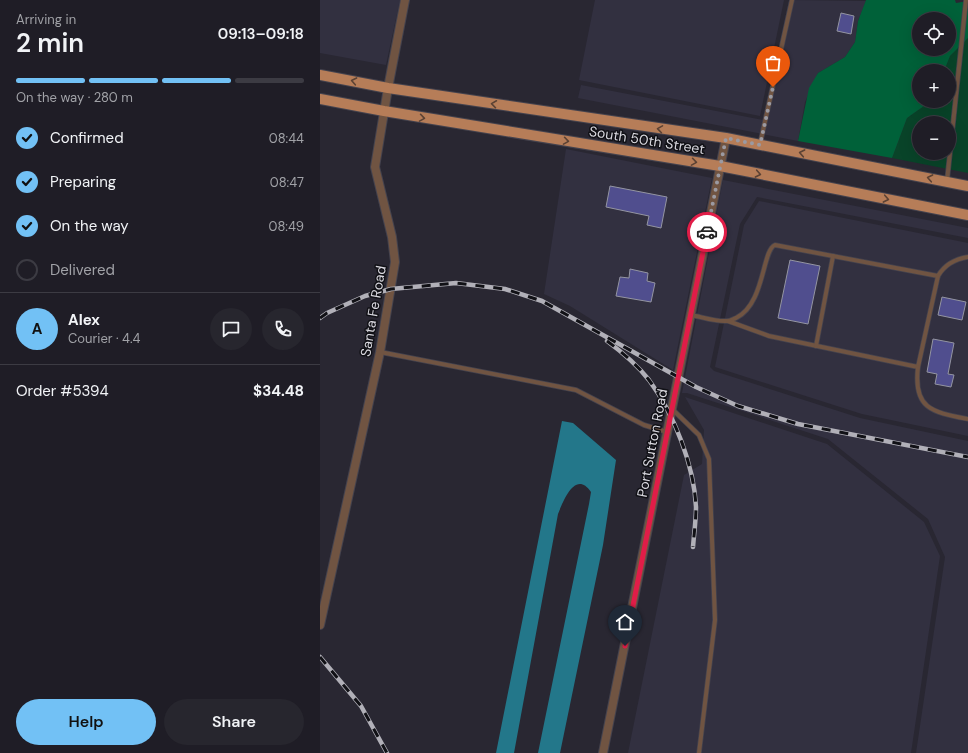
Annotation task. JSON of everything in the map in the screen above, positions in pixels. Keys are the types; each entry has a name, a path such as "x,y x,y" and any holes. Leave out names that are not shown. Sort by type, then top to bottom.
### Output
{"main road":[{"name":"South 50th Street","path":"320,75 388,88 726,138 968,186"},
{"name":"South 50th Street","path":"320,99 384,111 720,166 968,215"}],"street":[{"name":"Santa Fe Road","path":"320,625 380,352 395,262 392,236 375,167 405,0"},
{"name":"Port Sutton Road","path":"604,753 726,138"}],"lane":[{"path":"760,145 792,0"},
{"path":"947,181 966,0"},
{"path":"728,322 741,315 752,303 761,285 768,252 772,246 779,245 938,276"},
{"path":"816,346 833,256"},
{"path":"968,257 948,264 938,276 918,367 918,390 926,404 942,414 968,419"},
{"path":"691,315 728,322 769,336 918,367"},
{"path":"380,352 576,390 644,425 667,432"},
{"path":"672,408 699,435 709,459 715,620 699,753"}],"shaded area":[{"path":"320,0 400,0 386,65 320,53"},
{"path":"595,0 784,0 760,116 579,80"},
{"path":"789,0 866,1 858,21 855,42 845,57 818,73 805,102 798,141 578,98 581,85 763,120 765,117"},
{"path":"566,149 712,178 673,370 570,306 544,294"},
{"path":"723,180 968,228 968,238 757,197 740,224 710,367 714,371 860,418 968,441 968,753 916,753 945,557 928,519 828,439 687,393 682,393"},
{"path":"759,201 968,243 968,436 862,414 715,367 744,225"},
{"path":"685,397 827,444 924,522 940,556 911,753 628,753 684,475 702,464 704,430"}],"green space":[{"path":"866,0 955,0 956,3 968,1 968,38 956,50 956,12 912,12 912,56 950,56 947,64 912,64 912,108 921,108 907,118 892,158 798,141 809,88 818,73 845,57 855,42 858,21"},
{"path":"968,38 968,173 892,158 907,118 921,108 956,108 956,64 947,64 950,56 956,56 956,50"}],"water":[{"path":"562,421 573,423 616,460 603,545 560,753 538,753 591,492 585,486 580,484 575,486 566,496 558,514 514,753 496,753"}],"building":[{"path":"841,13 854,16 851,34 837,31"},
{"path":"610,186 667,197 661,228 647,225 649,216 606,207"},
{"path":"790,260 820,266 808,324 778,318"},
{"path":"630,269 648,273 647,281 655,283 651,302 616,296 620,277 629,278"},
{"path":"942,297 966,302 962,320 938,315"},
{"path":"933,339 954,343 948,374 954,375 951,387 935,384 937,374 927,372"}],"railway":[{"path":"320,318 327,313 365,296 391,289 456,283 505,289 542,301 696,387 738,406 798,424 968,457"},
{"path":"607,341 630,359 649,380 667,408 681,440 691,474 696,507 693,547"},
{"path":"320,657 361,706 387,753"}],"way so far":[{"path":"707,232 726,138 760,145 773,87"}],"route":[{"path":"625,646 707,232"}]}
